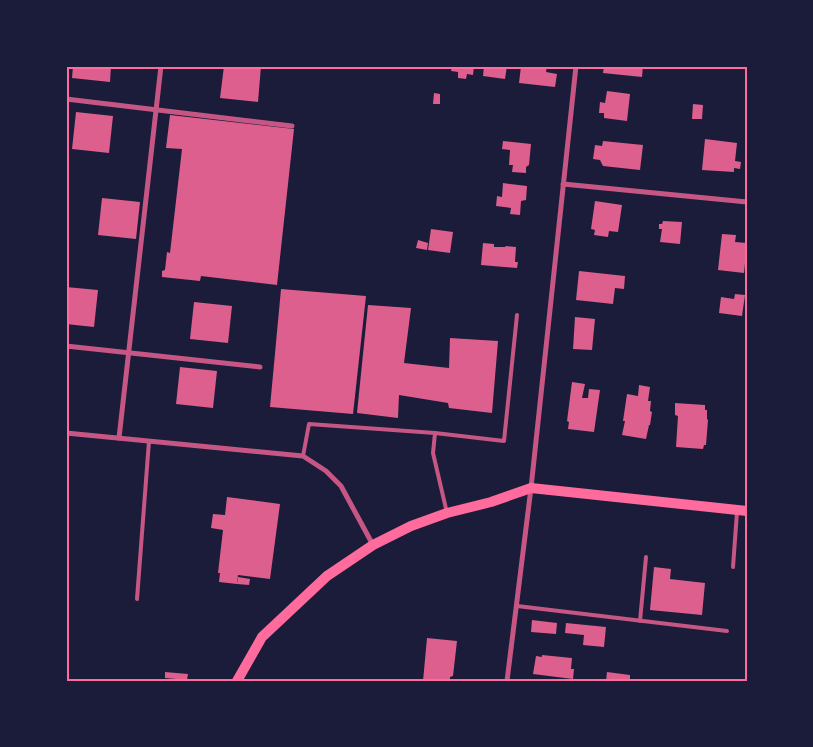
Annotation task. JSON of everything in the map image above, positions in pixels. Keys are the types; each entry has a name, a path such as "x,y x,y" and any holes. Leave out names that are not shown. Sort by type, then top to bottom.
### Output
{"main road":[{"path":"237,681 262,637 327,576 373,545 410,526 447,513 492,502 531,488 742,510"}],"street":[{"path":"119,438 161,66"},
{"path":"507,681 531,488 576,66"},
{"path":"66,99 292,126"},
{"path":"564,184 747,202"},
{"path":"66,346 260,367"},
{"path":"66,433 302,456 326,471 341,486 373,545"}],"lane":[{"path":"302,456 309,424 504,440 517,315"},
{"path":"435,433 433,453 447,513"},
{"path":"137,599 149,441"},
{"path":"733,567 742,510"},
{"path":"640,621 646,557"},
{"path":"517,606 727,631"}],"building":[{"path":"73,66 111,66 110,82 72,78"},
{"path":"224,66 261,66 258,102 220,98"},
{"path":"452,66 474,66 473,75 467,74 466,79 458,78 458,72 451,71"},
{"path":"484,66 507,66 505,79 483,76"},
{"path":"521,66 547,66 546,72 557,74 555,87 519,83"},
{"path":"604,66 643,66 642,77 603,73"},
{"path":"607,91 630,94 627,121 604,118 604,113 599,113 600,102 605,103"},
{"path":"434,93 440,94 440,104 433,104"},
{"path":"693,104 703,105 702,119 692,119"},
{"path":"76,112 113,116 109,153 72,149"},
{"path":"170,115 294,129 277,285 201,276 200,281 162,277 162,271 165,270 167,252 170,253 182,149 166,148"},
{"path":"705,139 737,143 735,161 741,162 740,169 734,168 734,172 702,170"},
{"path":"503,141 531,144 529,165 526,167 526,173 512,172 513,165 509,165 510,150 502,149"},
{"path":"603,141 643,145 640,170 603,166 600,160 593,159 595,145 602,146"},
{"path":"503,183 527,186 526,200 521,201 520,215 510,214 511,208 496,206 497,196 502,197"},
{"path":"102,198 140,202 136,239 98,235"},
{"path":"595,201 622,205 618,232 609,231 608,237 594,235 595,230 591,229"},
{"path":"663,221 682,222 680,244 660,242 662,229 659,229 659,224 662,224"},
{"path":"431,229 453,232 450,253 428,250"},
{"path":"722,234 736,235 735,242 747,243 744,273 718,270"},
{"path":"418,240 428,243 427,250 416,248"},
{"path":"483,243 494,244 494,247 516,247 515,262 518,262 517,268 481,265"},
{"path":"579,271 625,276 624,289 615,288 613,304 576,300"},
{"path":"66,287 98,290 94,327 66,324"},
{"path":"281,289 366,296 353,414 270,407"},
{"path":"735,294 745,295 742,316 719,313 721,297 734,299"},
{"path":"194,302 232,306 228,343 190,339"},
{"path":"368,305 411,308 404,363 449,368 450,338 498,341 492,413 449,408 448,403 399,395 398,418 357,413"},
{"path":"575,317 595,319 592,350 573,349"},
{"path":"180,367 217,371 213,408 176,404"},
{"path":"572,382 585,384 582,398 588,398 589,389 600,390 594,432 568,429 569,422 567,421"},
{"path":"639,385 650,387 648,401 651,401 650,411 652,412 646,439 622,435 627,394 638,396"},
{"path":"675,403 705,405 708,420 706,445 704,445 703,449 676,447 678,416 675,415"},
{"path":"227,497 280,504 270,579 238,575 237,584 219,582 220,573 218,573 223,530 211,528 213,514 225,515"},
{"path":"654,567 671,569 670,579 705,583 702,615 650,610"},
{"path":"238,577 250,579 249,585 237,584"},
{"path":"532,620 557,623 556,634 531,632"},
{"path":"566,623 606,627 604,647 583,645 584,635 565,633"},
{"path":"427,638 457,641 453,676 450,677 450,681 423,681"},
{"path":"542,655 572,658 571,669 574,669 573,679 533,674 536,656 542,657"},
{"path":"165,672 188,674 187,680 165,678"},
{"path":"607,672 630,675 630,681 606,681"}]}
